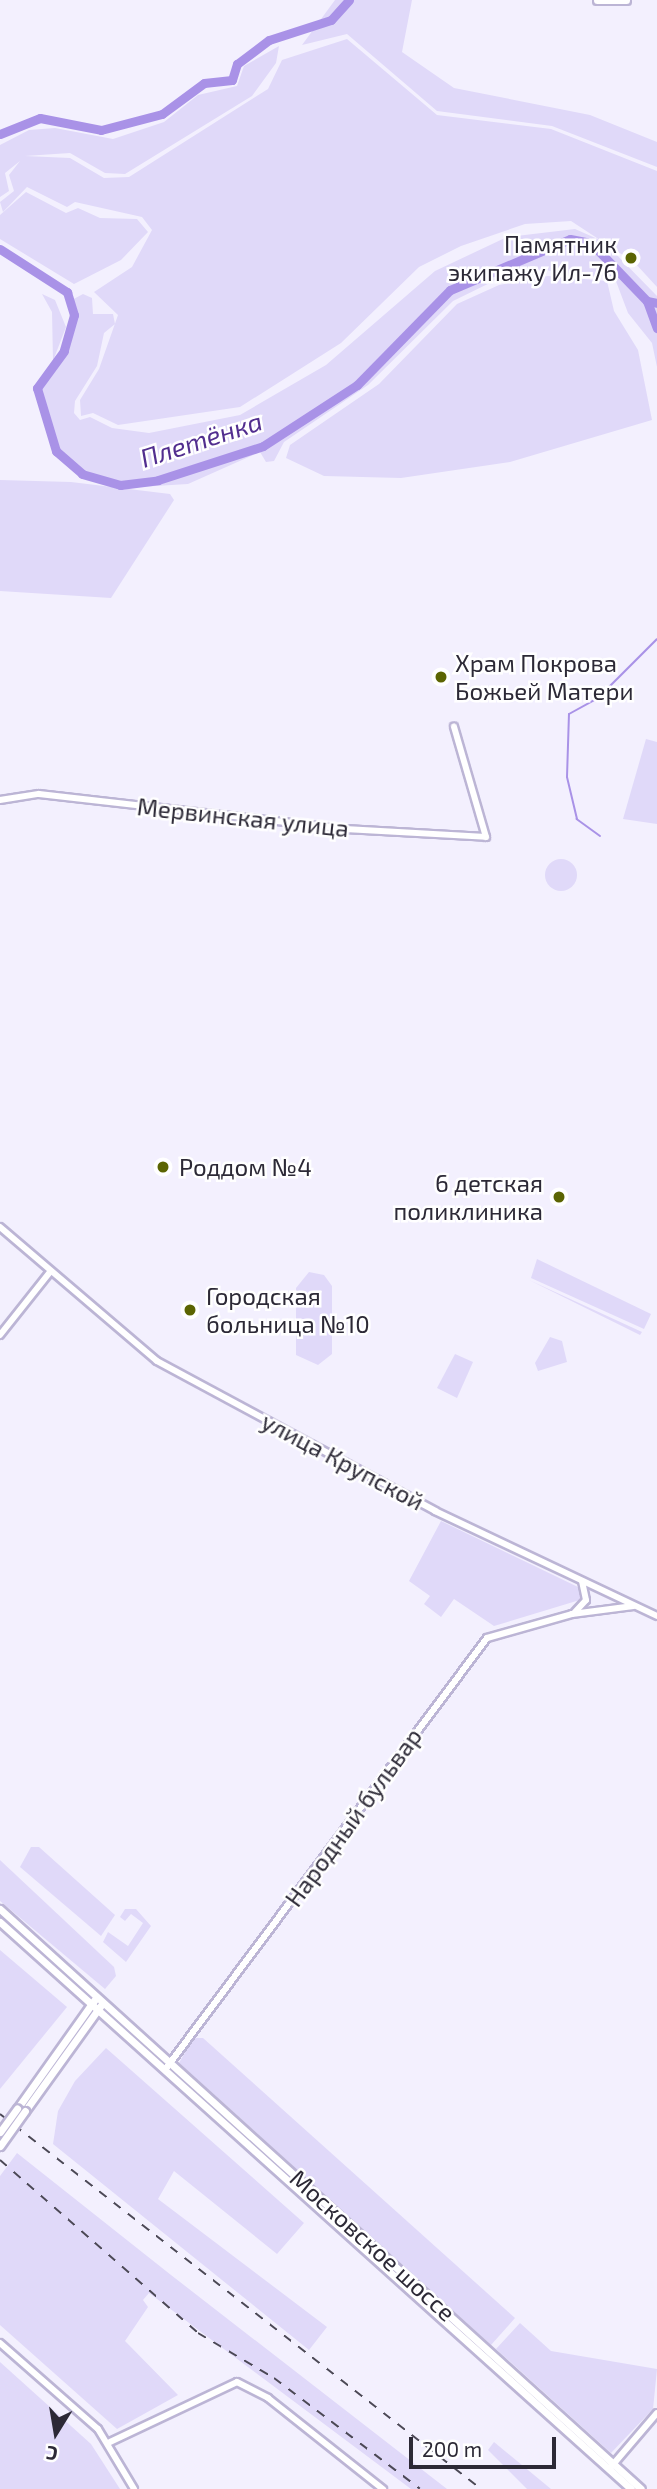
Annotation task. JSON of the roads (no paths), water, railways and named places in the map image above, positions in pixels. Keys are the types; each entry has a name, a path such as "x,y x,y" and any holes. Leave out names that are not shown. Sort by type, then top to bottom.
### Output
{"main road":[{"path":"597,0 626,0"},
{"name":"Московское шоссе","path":"0,1909 166,2069 611,2467 641,2489"},
{"name":"Московское шоссе","path":"0,1922 172,2062 611,2467 631,2489"},
{"path":"0,2146 21,2110 99,2002"},
{"path":"0,2132 21,2110"}],"street":[{"name":"Мервинская улица","path":"0,800 39,794 345,830 486,836 454,727"},
{"name":"улица Крупской","path":"0,1227 157,1361 435,1511 657,1616"},
{"path":"0,1335 50,1272"},
{"path":"572,1614 586,1600 582,1581"},
{"path":"610,1608 612,1596"},
{"name":"Народный бульвар","path":"166,2069 487,1638 572,1614 635,1606"},
{"path":"0,2343 110,2442 134,2489"},
{"path":"110,2442 237,2382 268,2398 383,2489"},
{"path":"611,2467 657,2413"}],"waterway":[{"path":"0,134 40,118 101,130 162,114 204,83 232,80 237,64 269,40 331,20 349,0"},
{"name":"Плетёнка","path":"0,249 67,292 74,315 64,351 37,388 56,451 82,474 120,485 158,480 263,446 357,385 450,290 570,239 591,243 647,301 657,303"},
{"path":"647,301 657,328"},
{"path":"600,836 577,819 567,777 569,714 598,698 657,639"}],"railway":[{"path":"0,2114 481,2489"},
{"path":"0,2160 198,2333 274,2378 420,2489"}],"place":[{"name":"Памятник экипажу Ил-76","path":"631,258"},
{"name":"Храм Покрова Божьей Матери","path":"441,677"},
{"name":"Роддом №4","path":"163,1167"},
{"name":"6 детская поликлиника","path":"559,1197"},
{"name":"Городская больница №10","path":"190,1310"}]}
